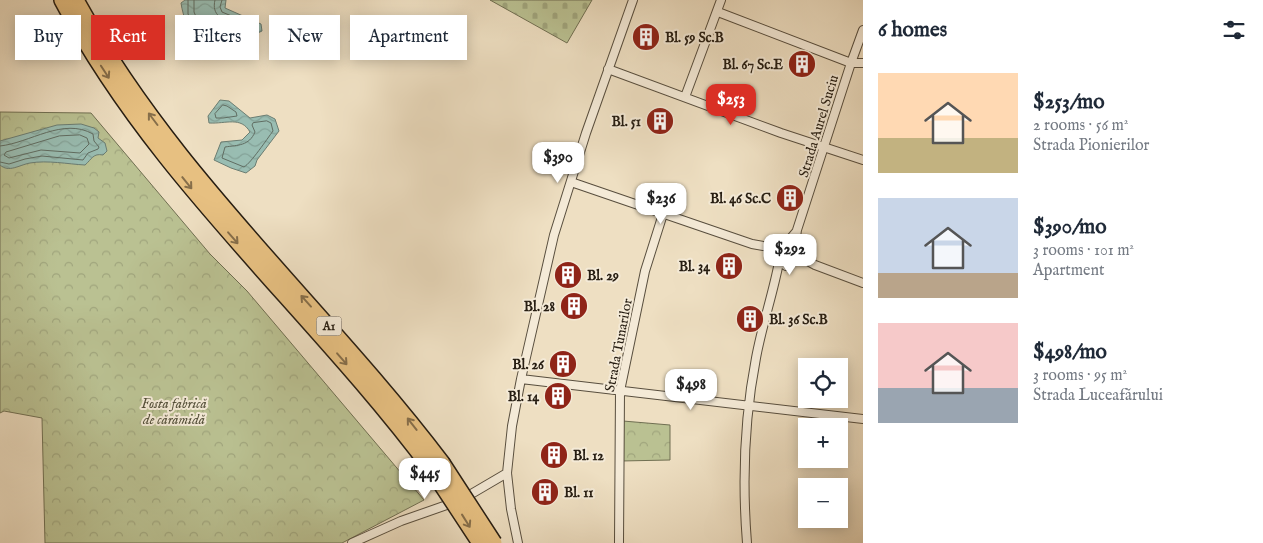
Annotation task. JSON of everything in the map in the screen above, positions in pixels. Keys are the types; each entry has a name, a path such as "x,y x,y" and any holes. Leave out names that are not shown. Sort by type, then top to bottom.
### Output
{"highway":[{"name":"A1","path":"62,0 107,76 136,118 178,162 206,197 366,367 494,543"},
{"name":"A1","path":"76,0 100,42 178,162"},
{"name":"A1","path":"437,467 480,543"}],"street":[{"path":"518,543 511,509 507,474 512,426 521,379 554,234 608,69 633,0"},
{"path":"684,97 721,0"},
{"path":"718,12 851,63 863,63"},
{"name":"Strada Aurel Suciu","path":"795,252 797,230 863,30"},
{"path":"608,69 863,160"},
{"path":"571,182 759,246 791,248 814,265 863,283"},
{"name":"Strada Tunarilor","path":"619,543 620,391 645,271 662,214"},
{"name":"Strada Aurel Suciu","path":"782,248 797,230"},
{"path":"759,246 783,265 814,265"},
{"path":"746,543 743,473 748,407 756,356 770,297 775,284 777,254 782,248"},
{"path":"775,284 790,264 795,261 795,252"},
{"path":"521,379 863,419"},
{"path":"352,543 401,520 461,500 507,474"}],"green space":[{"path":"490,0 592,0 567,43"},
{"name":"Fosta fabrică de cărămidă","path":"0,112 91,113 210,254 247,291 424,500 342,543 45,543 42,418 4,411 0,413"},
{"path":"623,421 670,425 670,460 621,461"}],"water":[{"path":"185,0 226,0 225,8 241,15 184,15 181,3"},
{"path":"259,23 261,24 262,31 259,32"},
{"path":"220,100 229,101 250,118 267,115 275,119 279,131 257,160 255,166 246,173 214,160 221,142 242,140 250,132 238,122 209,123 208,116"},
{"path":"81,124 94,128 99,132 98,138 105,143 107,151 103,155 95,156 85,165 37,162 7,168 0,165 0,141 57,125"}],"place":[{"name":"Bl. 59 Sc.B","path":"646,37"},
{"name":"Bl. 67 Sc.E","path":"802,64"},
{"name":"Bl. 51","path":"660,121"},
{"name":"Bl. 46 Sc.C","path":"790,198"},
{"name":"Bl. 34","path":"729,266"},
{"name":"Bl. 29","path":"568,275"},
{"name":"Bl. 28","path":"574,306"},
{"name":"Bl. 36 Sc.B","path":"750,319"},
{"name":"Bl. 26","path":"563,364"},
{"name":"Bl. 14","path":"558,396"},
{"name":"Bl. 12","path":"554,455"},
{"name":"Bl. 11","path":"545,492"}]}
